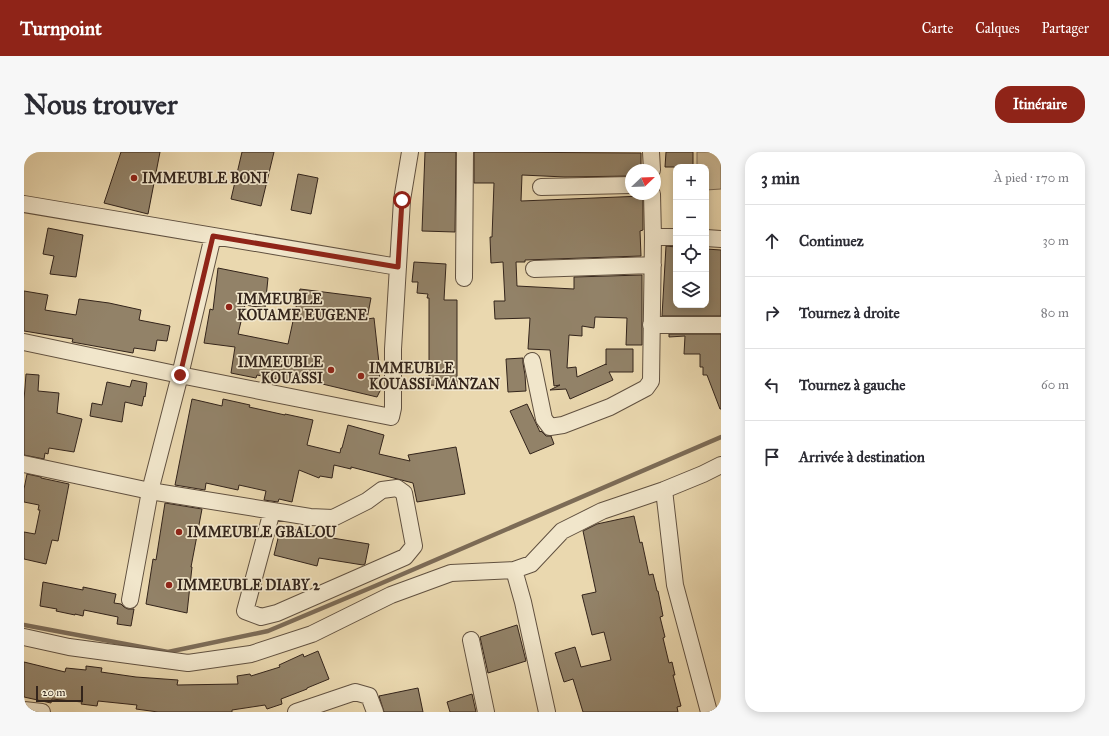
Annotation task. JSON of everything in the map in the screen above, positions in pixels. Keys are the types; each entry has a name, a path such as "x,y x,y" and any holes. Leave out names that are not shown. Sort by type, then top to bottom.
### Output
{"street":[{"path":"24,342 390,417 393,408 393,349 402,200 410,152"},
{"path":"464,278 465,152"},
{"path":"651,152 652,164"},
{"path":"541,187 625,185"},
{"path":"532,361 544,419 550,427 563,425 610,407 646,388 651,381 653,265 652,200"},
{"path":"24,204 398,267"},
{"path":"130,600 150,491 180,375 213,236"},
{"path":"653,237 673,237"},
{"path":"709,238 721,239"},
{"path":"534,269 653,265"},
{"path":"651,325 721,325"},
{"path":"24,464 150,491 272,511 310,518 334,518 367,501 382,490 397,488 404,493 414,546 405,557 277,613 261,617 245,610 272,511"},
{"path":"24,637 69,647 188,663 251,654 312,634 391,595 451,573 514,570 531,564 562,532 602,511 664,490 721,465"},
{"path":"664,490 674,585 709,712"},
{"path":"514,570 523,602 547,712"},
{"path":"471,640 486,712"},
{"path":"296,712 355,692 369,696 374,712"},
{"path":"24,710 42,712"}],"shaded area":[{"path":"697,152 721,152 721,189 709,190 709,164 697,164"}],"building":[{"name":"IMMEUBLE BONI","path":"121,152 160,152 148,214 104,203"},
{"path":"242,152 274,152 261,206 231,199"},
{"path":"425,152 456,152 455,232 422,231"},
{"path":"474,152 641,153 641,164 625,164 625,176 565,177 522,175 521,201 625,197 625,200 643,200 643,230 640,231 641,256 525,260 525,262 516,262 517,286 574,289 574,277 642,275 642,345 626,345 627,318 595,317 594,328 582,326 582,336 569,335 567,368 576,367 577,377 606,364 606,349 633,349 633,372 609,372 613,380 570,399 566,389 550,390 560,385 554,386 550,350 528,349 530,318 495,319 494,301 505,301 503,262 491,263 490,237 492,237 494,183 474,183"},
{"path":"666,152 693,152 693,164 673,164 673,167 665,167"},
{"path":"298,174 318,178 311,214 291,210"},
{"path":"48,228 83,235 76,277 50,274 54,256 43,254"},
{"path":"666,246 673,247 673,308 709,308 709,249 721,250 721,316 662,316"},
{"path":"414,262 446,264 444,300 457,300 457,386 429,385 429,298 427,298 428,294 417,293 418,282 412,282"},
{"path":"218,268 268,278 265,308 245,305 238,334 288,344 300,289 371,298 367,319 374,318 379,363 380,391 377,397 314,382 289,378 288,381 257,375 256,378 231,373 235,347 204,343 210,309 213,310"},
{"path":"24,291 48,295 45,310 76,315 79,299 109,303 141,310 139,320 170,326 167,341 157,340 155,351 134,348 133,353 72,342 73,339 24,331"},
{"path":"669,334 721,334 721,409 707,375 703,375 703,367 700,367 700,354 684,354 685,336 669,337"},
{"path":"523,358 526,391 508,392 506,359"},
{"path":"26,374 39,375 38,391 59,393 57,413 82,419 74,452 49,448 48,454 45,453 44,459 24,455 24,400"},
{"path":"132,380 147,383 142,406 125,402 122,422 90,416 92,403 102,405 107,382 130,387"},
{"path":"192,399 222,406 223,399 250,405 249,407 313,420 307,445 340,453 348,425 384,435 379,454 410,461 408,455 456,447 465,494 417,502 413,483 351,467 351,469 334,465 332,478 320,476 319,478 299,470 292,502 279,499 278,502 264,500 266,491 239,485 238,490 206,483 205,490 175,485"},
{"path":"527,404 540,432 541,431 546,436 551,436 554,444 530,454 510,411"},
{"path":"27,474 69,484 58,541 52,540 46,564 24,559 24,532 35,534 40,510 38,510 39,505 24,502 24,489"},
{"path":"165,503 202,509 191,567 187,613 146,604 153,559 156,560"},
{"path":"634,516 640,543 642,542 649,575 653,574 658,591 663,616 660,617 665,637 663,638 669,663 672,662 675,675 673,675 681,706 677,707 678,712 583,712 573,679 564,682 555,653 575,647 581,667 611,660 604,632 592,635 582,595 596,592 583,531 597,524"},
{"path":"281,526 320,536 369,544 365,564 363,565 319,558 317,566 274,555"},
{"path":"43,582 83,590 83,587 116,594 114,603 121,604 128,609 134,609 131,626 117,624 118,617 84,610 83,616 75,615 56,611 57,609 40,606"},
{"path":"517,625 526,661 488,673 480,637"},
{"path":"318,651 329,679 281,699 282,704 267,709 265,705 232,710 232,712 158,712 136,709 137,705 98,701 97,706 81,704 82,702 52,699 51,703 24,697 24,662 65,672 66,668 86,670 86,666 102,668 101,672 136,677 178,680 177,685 238,684 237,676 250,674 251,676 280,667 279,665 303,654 304,657"},
{"path":"418,688 423,712 384,712 379,696"},
{"path":"472,694 476,712 450,712 447,702"}],"waterway":[{"path":"24,625 168,652 268,631 721,437"}],"place":[{"name":"IMMEUBLE BONI","path":"134,178"},
{"name":"IMMEUBLE KOUAME EUGENE","path":"229,307"},
{"name":"IMMEUBLE KOUASSI","path":"331,370"},
{"name":"IMMEUBLE KOUASSI MANZAN","path":"361,376"},
{"name":"IMMEUBLE GBALOU","path":"179,532"},
{"name":"IMMEUBLE DIABY 2","path":"169,585"}],"route":[{"path":"180,375 213,236 398,267 402,200"}]}
